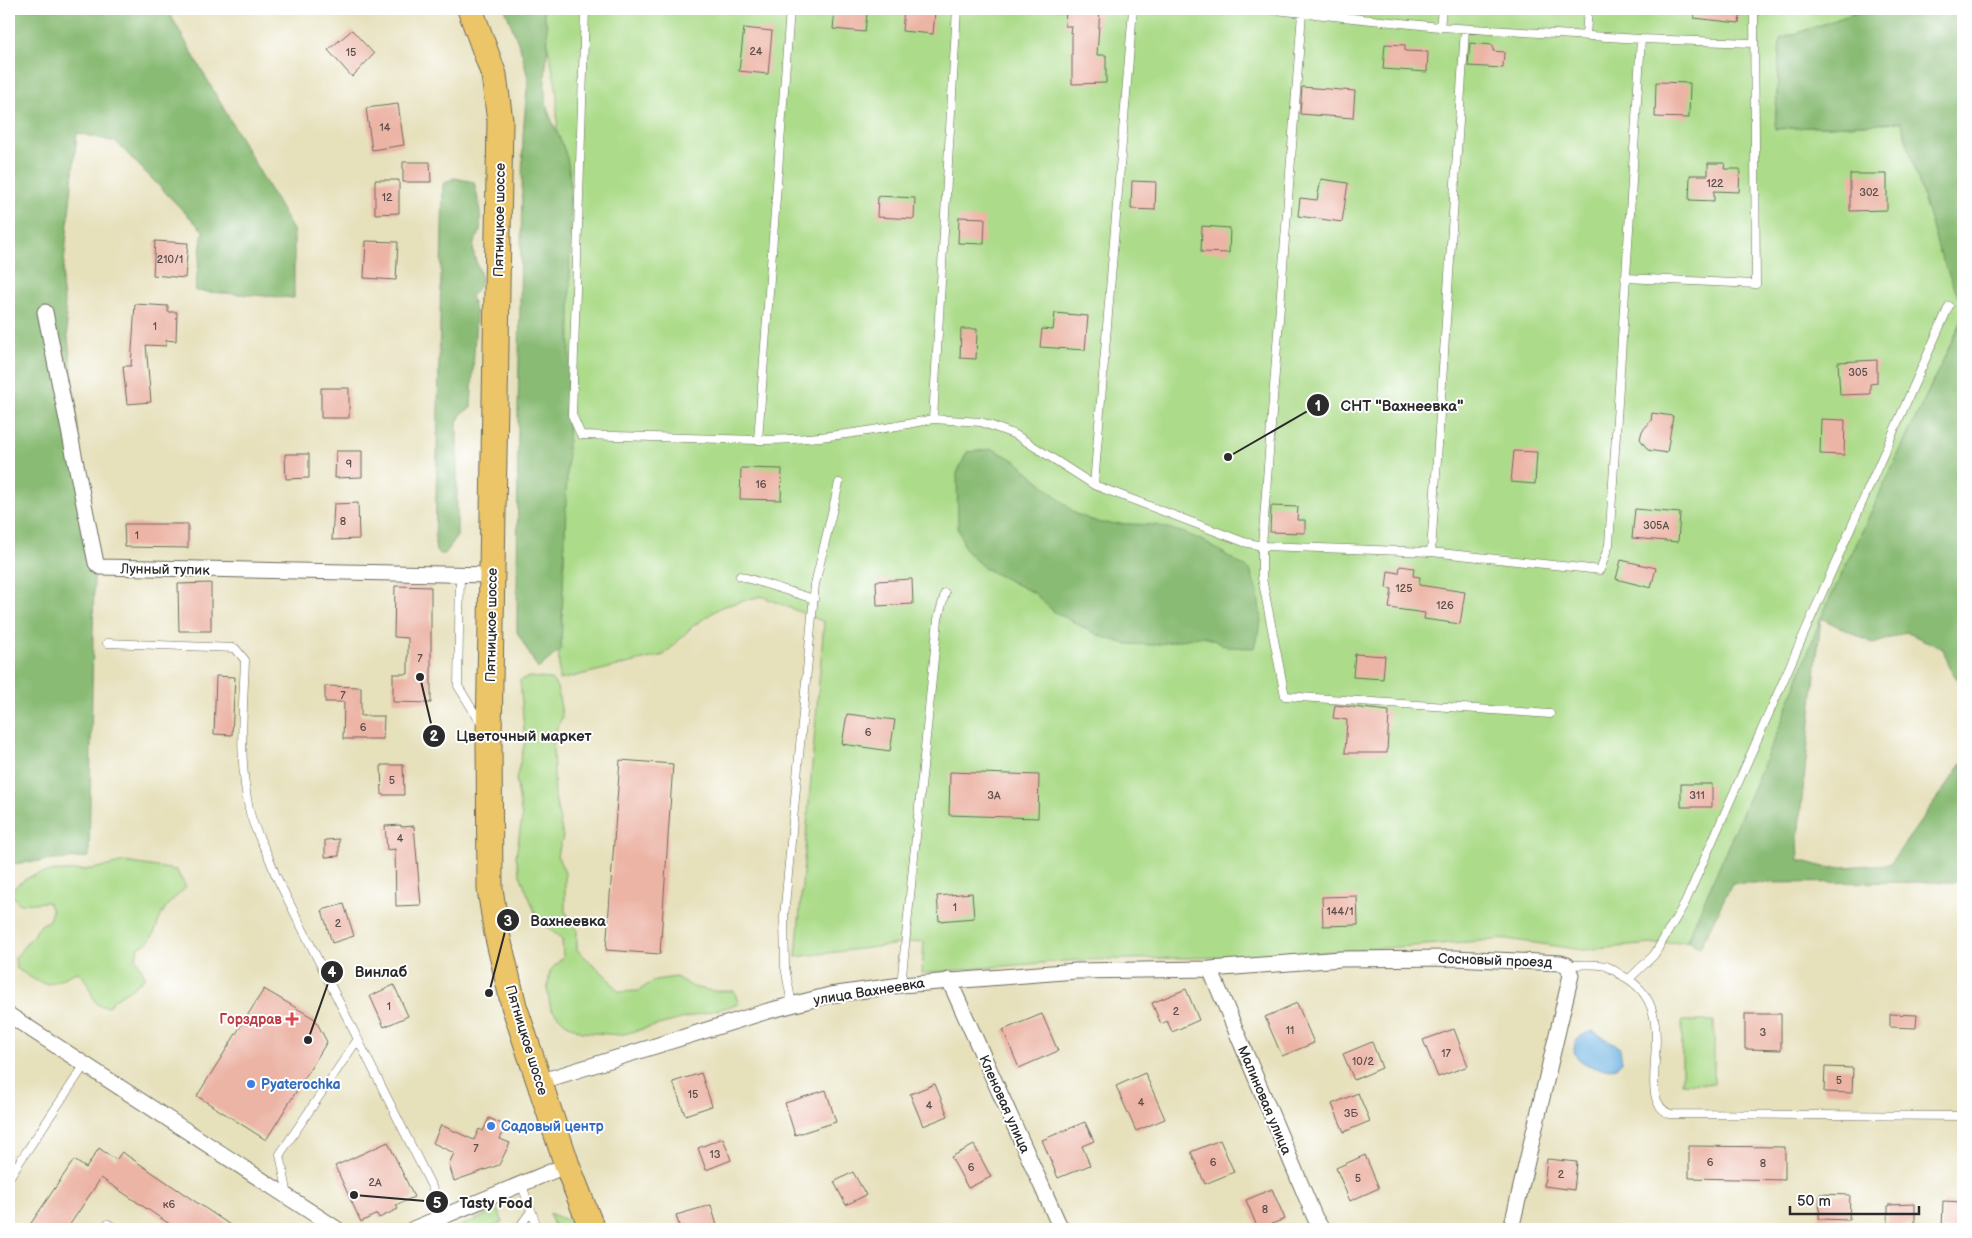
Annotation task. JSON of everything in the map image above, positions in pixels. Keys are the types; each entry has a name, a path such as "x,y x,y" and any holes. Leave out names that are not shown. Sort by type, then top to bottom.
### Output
{"main road":[{"name":"Пятницкое шоссе","path":"470,9 494,75 500,121 491,575 490,889 497,934 514,1006 568,1165 592,1229"}],"street":[{"name":"Лунный тупик","path":"45,312 96,563 100,567 491,575"},
{"name":"Сосновый проезд","path":"1210,969 1350,959 1454,958 1561,963 1567,965 1571,975 1511,1229"},
{"name":"улица Вахнеевка","path":"539,1082 830,995 949,980 1076,971 1210,969"},
{"name":"Малиновая улица","path":"1210,969 1314,1218 1322,1229"},
{"name":"Кленовая улица","path":"949,980 1061,1229"},
{"path":"9,1015 84,1066 337,1229"},
{"path":"413,1229 568,1165"}],"lane":[{"path":"585,9 572,415 581,435 758,440 815,439 863,433 933,419 981,422 1016,435 1094,485 1244,542 1262,546 1431,552 1600,570 1609,545 1641,39"},
{"path":"758,440 790,9"},
{"path":"933,419 957,9"},
{"path":"1094,485 1134,9"},
{"path":"1265,9 1465,29 1753,43"},
{"path":"1440,27 1442,9"},
{"path":"1586,34 1588,9"},
{"path":"1625,278 1756,284 1754,9"},
{"path":"1302,12 1262,546 1262,578 1285,696 1550,714"},
{"path":"1431,552 1465,29"},
{"path":"1629,979 1654,955 1685,902 1949,306"},
{"path":"792,1005 785,967 784,916 814,599 839,483"},
{"path":"460,574 458,686 489,737"},
{"path":"740,576 814,599"},
{"path":"901,985 938,619 945,593"},
{"path":"107,643 234,648 245,660 242,732 244,779 250,816 271,859 275,874 446,1215"},
{"path":"1567,965 1606,966 1629,979 1644,992 1652,1005 1655,1023 1654,1098 1662,1111 1670,1114 1963,1116"},
{"path":"288,1196 280,1154 358,1039"},
{"path":"9,1178 84,1066"},
{"path":"9,1162 16,1167"},
{"path":"521,1183 538,1229"},
{"path":"518,1229 531,1211"},
{"path":"97,1229 108,1224 118,1229"}],"green space":[{"path":"9,9 167,9 294,232 294,298 195,291 203,231 116,142 77,133 62,283 94,577 89,857 9,864"},
{"path":"505,9 542,9 548,41 545,84 546,105 564,149 570,183 570,371 561,649 538,669 517,632 518,413 523,135 528,79 522,53"},
{"path":"540,9 1867,9 1780,39 1775,129 1901,122 1963,306 1963,318 1821,618 1783,719 1687,941 1583,950 1507,939 1276,956 1078,960 922,973 924,941 796,957 824,622 761,596 721,607 693,626 664,655 559,680 557,91"},
{"path":"1867,9 1963,9 1963,308 1939,251 1901,122 1775,129 1780,39"},
{"path":"454,178 474,182 479,207 480,226 473,250 481,276 478,289 471,296 476,315 471,408 462,413 457,422 457,536 445,554 441,554 436,551 435,544 443,184"},
{"path":"1963,318 1963,683 1953,673 1943,649 1906,632 1874,644 1821,618"},
{"path":"993,449 1016,461 1076,514 1100,523 1156,525 1182,532 1206,542 1250,570 1258,594 1261,621 1254,648 1228,647 1204,636 1154,645 1126,644 1100,636 1053,611 1034,593 984,568 966,551 958,528 957,473 967,452"},
{"path":"1821,618 1798,837 1799,860 1828,868 1890,864 1963,762 1963,882 1732,883 1700,948 1687,941 1783,719"},
{"path":"530,677 551,679 557,687 561,708 562,718 557,727 553,748 555,797 563,837 557,855 565,873 565,911 577,929 577,950 606,976 619,992 638,991 655,980 676,977 693,987 712,991 734,991 739,1004 620,1035 582,1032 565,1023 551,1009 547,990 550,971 563,957 562,939 547,927 535,912 520,875 516,856 522,818 516,779 525,742 520,680"},
{"path":"125,862 176,870 186,887 166,907 150,940 138,948 136,958 145,976 141,981 108,1007 98,1005 85,979 78,972 48,984 34,979 16,968 15,958 41,925 49,920 52,911 48,902 19,904 10,892 18,884 43,873 104,867"},
{"path":"1682,1021 1714,1021 1714,1084 1682,1083"},
{"path":"498,1210 503,1222 486,1229 454,1229"},
{"path":"549,1213 571,1222 573,1229 555,1229"}],"water":[{"path":"1593,1031 1620,1048 1622,1062 1611,1068 1597,1068 1584,1063 1575,1055 1574,1046 1578,1039"}],"building":[{"path":"904,9 935,11 933,34 902,31"},
{"path":"1066,9 1100,9 1097,55 1106,55 1106,83 1072,84 1072,33 1070,33 1071,26 1065,26"},
{"path":"1695,9 1741,9 1739,23 1694,18"},
{"path":"835,10 867,13 865,32 833,29"},
{"path":"744,28 772,31 768,74 739,71"},
{"path":"352,30 374,54 352,77 328,50"},
{"path":"1470,43 1493,45 1493,51 1504,52 1503,68 1468,66"},
{"path":"1385,44 1405,45 1405,51 1428,52 1427,72 1383,69"},
{"path":"1656,82 1690,83 1689,118 1655,117"},
{"path":"1302,87 1355,91 1353,118 1300,114"},
{"path":"398,104 404,145 372,150 366,108"},
{"path":"403,162 430,162 431,182 403,182"},
{"path":"1708,163 1725,163 1724,169 1740,169 1739,192 1714,191 1714,201 1689,200 1690,175 1708,175"},
{"path":"1850,174 1887,174 1887,210 1850,211"},
{"path":"1321,179 1348,183 1342,222 1298,216 1300,198 1317,200"},
{"path":"375,180 399,180 399,213 375,214"},
{"path":"1132,181 1156,182 1155,210 1131,209"},
{"path":"878,196 915,198 914,219 877,217"},
{"path":"959,217 985,218 984,244 958,243"},
{"path":"1202,226 1230,228 1229,253 1201,252"},
{"path":"155,241 188,243 185,278 153,275"},
{"path":"366,241 398,242 396,280 364,278"},
{"path":"135,304 168,306 168,312 177,312 176,341 166,340 166,346 146,345 151,402 127,404 123,366 131,366"},
{"path":"1055,313 1088,316 1085,350 1040,347 1042,329 1053,330"},
{"path":"961,329 977,329 976,359 960,358"},
{"path":"1877,360 1877,383 1870,384 1870,394 1840,395 1838,362"},
{"path":"321,388 349,388 349,418 321,418"},
{"path":"1652,413 1673,416 1667,453 1648,450 1640,439 1642,431 1651,421"},
{"path":"1821,419 1845,420 1844,455 1820,454"},
{"path":"336,451 362,451 362,477 335,478"},
{"path":"1514,451 1537,452 1535,484 1511,482"},
{"path":"285,454 309,454 309,478 286,479"},
{"path":"741,468 782,469 781,500 740,499"},
{"path":"358,503 359,539 332,540 334,504"},
{"path":"1271,506 1298,507 1297,520 1305,520 1305,533 1270,532"},
{"path":"1635,509 1680,513 1678,542 1632,538"},
{"path":"124,524 188,524 188,548 125,547"},
{"path":"1621,560 1656,568 1651,588 1616,579"},
{"path":"1400,566 1414,568 1413,576 1420,577 1419,585 1465,592 1460,624 1424,619 1425,613 1389,608 1392,589 1386,588 1388,571 1399,573"},
{"path":"912,579 913,604 877,606 876,581"},
{"path":"211,583 211,631 179,631 178,584"},
{"path":"395,586 431,587 431,703 393,702 393,674 408,674 408,638 394,637"},
{"path":"1355,654 1385,656 1383,679 1353,677"},
{"path":"216,676 235,677 232,735 214,734"},
{"path":"325,686 361,687 361,716 384,716 383,739 343,739 344,702 325,702"},
{"path":"1335,705 1389,711 1387,753 1345,753 1347,720 1333,718"},
{"path":"847,714 895,720 890,751 842,744"},
{"path":"620,760 673,764 660,954 606,950"},
{"path":"381,765 403,765 404,795 382,795"},
{"path":"950,772 1039,775 1038,818 949,815"},
{"path":"1681,784 1712,784 1712,807 1681,807"},
{"path":"401,825 401,827 414,826 421,905 396,906 395,849 387,850 385,826"},
{"path":"339,839 339,856 325,857 325,840"},
{"path":"972,893 974,918 939,921 937,896"},
{"path":"1357,896 1358,925 1323,926 1322,897"},
{"path":"344,904 354,936 332,943 322,910"},
{"path":"394,985 408,1016 384,1027 370,996"},
{"path":"264,989 315,1019 327,1042 266,1140 197,1096"},
{"path":"1186,989 1199,1020 1172,1032 1167,1021 1161,1024 1152,1003"},
{"path":"1297,1003 1314,1043 1282,1056 1265,1017"},
{"path":"1042,1014 1058,1051 1019,1068 1003,1030"},
{"path":"1745,1014 1781,1014 1781,1050 1745,1049"},
{"path":"1890,1014 1917,1015 1916,1028 1890,1027"},
{"path":"1454,1029 1468,1066 1438,1077 1423,1040"},
{"path":"1372,1042 1382,1068 1354,1080 1343,1054"},
{"path":"1825,1067 1853,1068 1852,1093 1824,1092"},
{"path":"701,1073 712,1106 685,1115 673,1082"},
{"path":"1145,1073 1165,1119 1136,1131 1116,1086"},
{"path":"935,1084 948,1116 923,1126 910,1094"},
{"path":"826,1090 836,1122 795,1135 785,1103"},
{"path":"1358,1093 1370,1121 1344,1132 1332,1104"},
{"path":"489,1118 506,1126 500,1139 510,1143 499,1165 454,1181 449,1164 454,1153 433,1143 441,1125 474,1140 479,1129 483,1131"},
{"path":"1085,1122 1094,1141 1082,1146 1090,1165 1058,1178 1042,1140"},
{"path":"723,1138 731,1160 706,1170 698,1148"},
{"path":"1220,1140 1234,1172 1205,1184 1191,1152"},
{"path":"388,1142 414,1197 396,1205 398,1209 379,1218 377,1214 361,1222 335,1166"},
{"path":"974,1145 991,1177 968,1188 951,1157"},
{"path":"1689,1146 1785,1147 1785,1180 1689,1178"},
{"path":"99,1148 116,1160 122,1152 236,1229 177,1229 101,1178 67,1229 27,1229 74,1160 86,1168"},
{"path":"1365,1155 1379,1188 1350,1201 1336,1168"},
{"path":"1547,1159 1577,1162 1574,1190 1544,1186"},
{"path":"853,1172 866,1195 846,1205 834,1182"},
{"path":"1272,1189 1285,1219 1258,1229 1246,1200"},
{"path":"1820,1194 1850,1195 1849,1220 1819,1219"},
{"path":"1943,1201 1963,1202 1963,1229 1942,1229"},
{"path":"1915,1204 1915,1225 1888,1225 1888,1205"},
{"path":"711,1205 718,1229 680,1229 676,1215"}],"place":[{"name":"СНТ \"Вахнеевка\"","path":"1228,457"},
{"name":"Цветочный маркет","path":"420,677"},
{"name":"Вахнеевка","path":"489,993"},
{"name":"Горздрав","path":"292,1019"},
{"name":"Винлаб","path":"308,1040"},
{"name":"Pyaterochka","path":"251,1084"},
{"name":"Садовый центр","path":"491,1126"},
{"name":"Tasty Food","path":"354,1195"}]}
